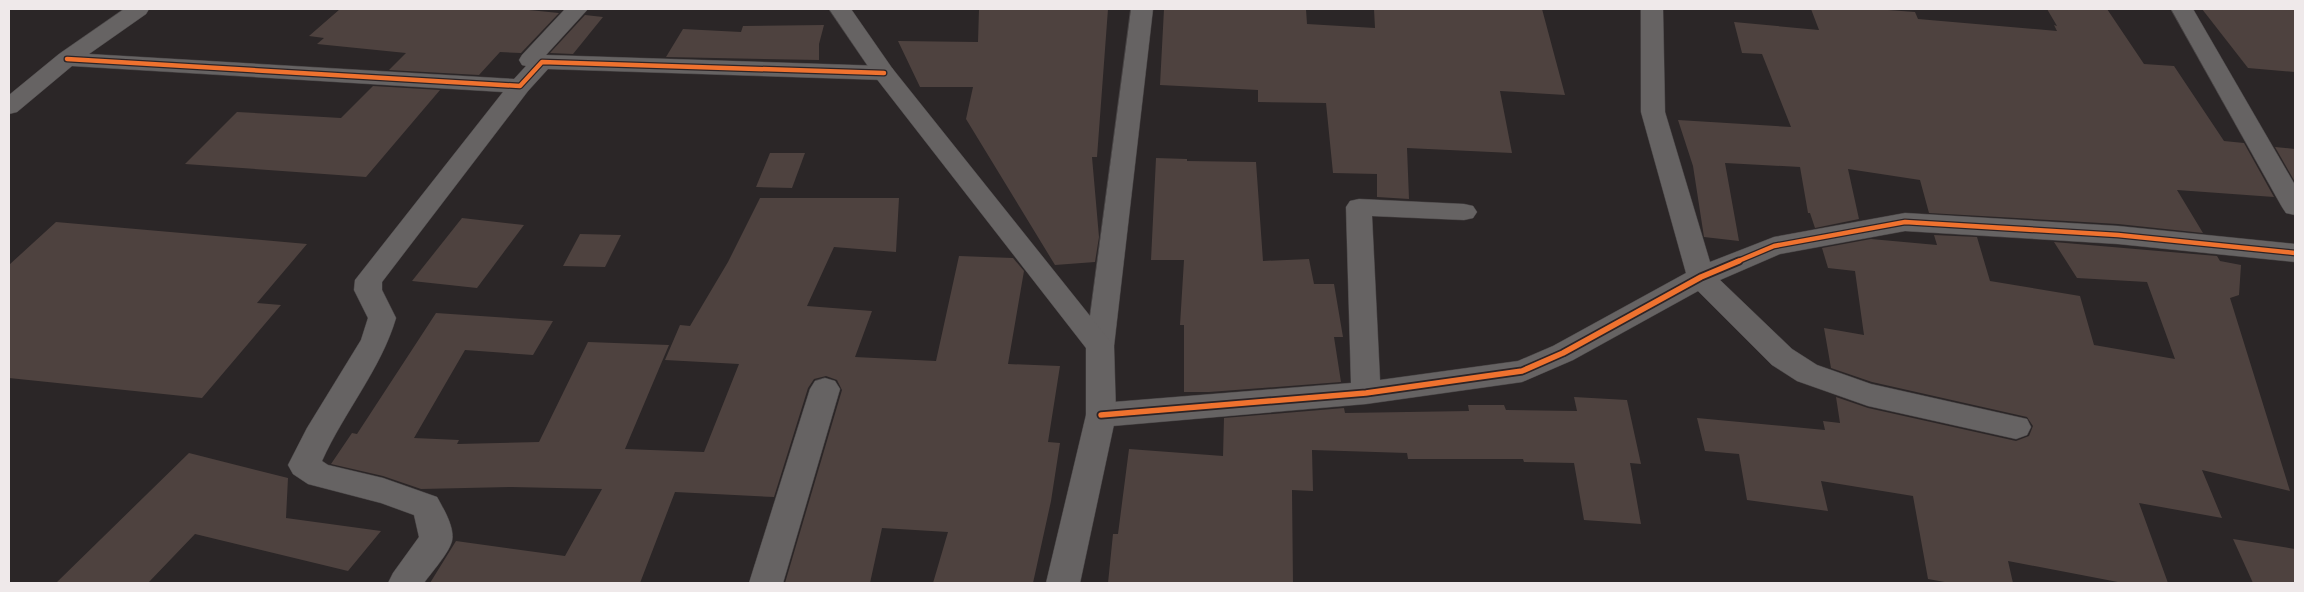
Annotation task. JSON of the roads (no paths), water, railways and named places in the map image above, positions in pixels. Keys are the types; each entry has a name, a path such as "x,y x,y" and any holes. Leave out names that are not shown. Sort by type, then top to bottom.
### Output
{"street":[{"path":"9,107 67,59 138,9"},
{"path":"577,9 530,60 542,62 884,73"},
{"path":"840,9 884,73 1100,346"},
{"path":"1063,583 1101,415 1100,346 1142,9"},
{"path":"1652,9 1653,112 1700,277 1782,357 1808,373 1868,395 2016,427"},
{"path":"2182,9 2295,207"},
{"path":"67,59 520,86"},
{"path":"405,583 436,540 433,522 426,506 383,490 319,475 304,465 318,436 375,341 382,318 368,290 369,280 520,86 542,62"},
{"path":"1366,393 1359,207 1464,212"},
{"path":"1101,415 1366,393 1522,371 1563,353 1700,277 1774,246 1905,222 2118,235 2295,253"},
{"path":"766,583 825,389"}]}
